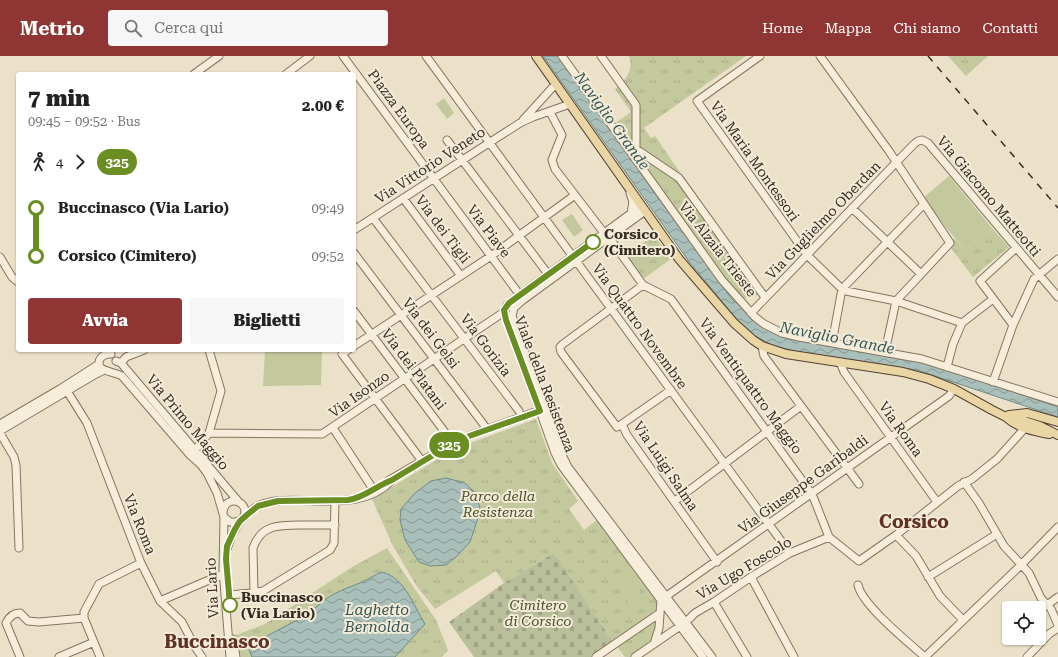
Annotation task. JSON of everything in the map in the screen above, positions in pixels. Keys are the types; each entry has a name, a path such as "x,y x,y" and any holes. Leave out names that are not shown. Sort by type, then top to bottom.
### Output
{"main road":[{"path":"536,56 679,259 734,324 749,337 762,346 786,354 916,374 936,381 985,407 1058,435"},
{"path":"1006,416 1027,413 1058,422"},
{"path":"1006,416 1014,423 1035,432 1058,435"}],"street":[{"path":"197,72 219,56"},
{"path":"289,72 310,56"},
{"name":"Piazza Europa","path":"343,56 355,72"},
{"name":"Via Quattro Novembre","path":"426,56 790,553"},
{"name":"Via Alzaia Trieste","path":"562,56 722,280 751,313 764,324 782,333 800,337 922,359 1058,402"},
{"path":"601,56 636,106 636,149 679,178 764,296"},
{"name":"Via Maria Montessori","path":"760,56 697,101 807,255 842,289"},
{"path":"820,56 896,162 950,244 896,300 886,352"},
{"name":"Piazza Europa","path":"356,74 433,178"},
{"name":"Via Vittorio Veneto","path":"520,123 556,85"},
{"name":"Via Vittorio Veneto","path":"356,229 520,123 570,104"},
{"name":"Via Ventiquattro Maggio","path":"550,112 562,135 552,160 553,165 643,285 671,299 768,431 812,494 829,537 859,561 896,535"},
{"path":"447,140 548,274"},
{"name":"Via Giacomo Matteotti","path":"896,162 918,141 926,141 1058,297"},
{"name":"Via Guglielmo Oberdan","path":"751,313 896,162"},
{"name":"Via Piave","path":"433,178 522,297"},
{"path":"628,187 633,200 631,217 644,218 654,224"},
{"path":"356,345 491,256 575,195"},
{"name":"Via dei Tigli","path":"403,198 461,276"},
{"path":"832,343 842,289 924,205"},
{"path":"852,208 922,274"},
{"name":"Viale della Resistenza","path":"643,209 522,297 507,305 504,312 542,410 564,458 598,510 683,624"},
{"name":"Via Gorizia","path":"373,218 519,411"},
{"path":"1013,325 981,283 980,278 1016,248"},
{"name":"Via dei Gelsi","path":"356,256 487,429"},
{"path":"0,257 8,271 16,280"},
{"name":"Viale della Resistenza","path":"542,410 512,319 512,313 522,297 548,274 575,258"},
{"path":"993,382 1013,325 1034,279 1058,259"},
{"name":"Via Luigi Salma","path":"643,285 563,344 560,347 561,352 617,427 622,424 627,435 717,562"},
{"path":"842,289 849,292 896,300 962,323"},
{"path":"947,367 953,344 962,323 993,299"},
{"name":"Via Isonzo","path":"209,434 322,434 504,312"},
{"name":"Via dei Platani","path":"356,315 453,443"},
{"path":"762,346 764,356 859,484"},
{"path":"0,424 99,364 100,359 106,352 114,357 118,362"},
{"path":"18,548 16,465 14,457 0,432 96,374 114,368 118,362 139,352"},
{"path":"193,453 209,434 221,391 210,352"},
{"path":"345,352 342,354 422,461"},
{"name":"Via Primo Maggio","path":"118,362 193,453 209,477 217,493 224,514"},
{"name":"Via Roma","path":"840,362 844,372 937,502"},
{"path":"99,364 107,371"},
{"path":"844,372 850,364"},
{"name":"Via Primo Maggio","path":"107,371 122,376 239,502"},
{"path":"622,424 671,390"},
{"name":"Via Giuseppe Garibaldi","path":"664,599 848,469 949,396 954,390"},
{"name":"Via Roma","path":"67,391 87,423 140,560 160,601 182,622 202,657"},
{"path":"675,501 801,406"},
{"path":"258,506 241,520 233,523 228,521 224,514 225,505 231,501 239,502 248,506 258,506 278,501 335,501 357,498 385,487 392,480 453,443 487,429 542,410"},
{"path":"333,428 374,491"},
{"path":"964,620 940,596 916,556 896,535 937,502 964,482 972,479 997,459 1025,428"},
{"path":"964,482 979,503 1007,551 1028,573 1041,598 1051,609 1058,626 1028,657"},
{"path":"229,595 254,593 270,587 330,550 334,543 335,501"},
{"path":"239,502 245,509 245,514 241,520"},
{"name":"Via Lario","path":"224,514 223,574 230,657"},
{"name":"Via Lario","path":"236,657 232,636 226,559 227,546 233,531 241,520"},
{"path":"254,593 253,548 255,542 263,533 272,527 280,525 335,525"},
{"path":"858,585 859,589 876,612 925,657 1022,565 1058,526"},
{"path":"928,576 997,534"},
{"name":"Via Ugo Foscolo","path":"635,657 683,624 695,613 751,577 790,553 829,537"},
{"path":"100,657 84,618 84,612 99,584 140,560"},
{"path":"160,601 223,574"},
{"path":"751,577 794,657"},
{"path":"1047,605 1058,597"},
{"path":"654,644 659,628 660,613 664,599"},
{"name":"Viale della Resistenza","path":"664,599 678,612 683,624"},
{"path":"714,602 747,657"},
{"name":"Via Ugo Foscolo","path":"678,612 682,614 695,613"},
{"path":"20,657 6,624 10,616 13,614 20,613 28,621 39,622 84,618"},
{"path":"596,657 660,613"},
{"path":"683,624 703,657"},
{"path":"683,624 712,657"},
{"path":"59,657 94,642"}],"green space":[{"path":"629,56 746,56 644,128 651,138 655,136 764,293 742,299 724,280 614,124 631,112 615,89 623,82 630,70"},
{"path":"948,56 988,56 966,76"},
{"path":"444,98 454,113 447,119 436,104"},
{"path":"949,176 992,228 965,250 922,199"},
{"path":"572,214 583,230 574,237 562,220"},
{"path":"992,228 1009,247 973,277 951,248 954,238 965,250"},
{"path":"654,235 671,259 643,279 625,256"},
{"path":"265,352 322,352 321,385 263,386"},
{"name":"Parco della Resistenza","path":"536,419 552,463 578,501 569,509 584,530 597,520 660,606 657,630 652,645 631,657 625,657 613,642 554,553 504,583 496,571 435,609 416,585 393,546 372,499 456,448"},
{"name":"Laghetto Bernolda","path":"387,548 436,620 448,650 442,657 241,657 236,635 265,624 352,567"},
{"name":"Cimitero di Corsico","path":"554,553 613,642 593,657 474,657 449,622 504,583"},
{"path":"626,573 643,596 630,605 614,582"}],"water":[{"path":"543,56 558,56 727,293 733,300 767,327 922,361 1058,407 1058,417 917,370 795,351 772,345 753,335 739,322 690,263"},
{"path":"446,478 465,483 474,492 480,507 470,542 446,565 430,566 419,562 405,540 400,520 401,509 415,493 431,481"},
{"name":"Laghetto Bernolda","path":"382,572 390,575 403,586 425,624 395,657 252,657 249,650 260,640 304,616 334,594"}],"railway":[{"path":"928,56 1058,208"}],"bus line":[{"name":"325","path":"230,605 226,559 228,544 233,531 240,521 256,507 278,501 335,501 357,498 381,484 392,480 458,440 540,411 506,320 504,310 509,303 593,242"}],"place":[{"name":"Corsico (Cimitero)","path":"593,242"},
{"name":"Buccinasco (Via Lario)","path":"230,605"}],"district":[{"name":"Corsico","path":"914,522"},
{"name":"Buccinasco","path":"217,642"}],"water label":[{"name":"Naviglio Grande","path":"612,121"},
{"name":"Naviglio Grande","path":"837,338"}]}
